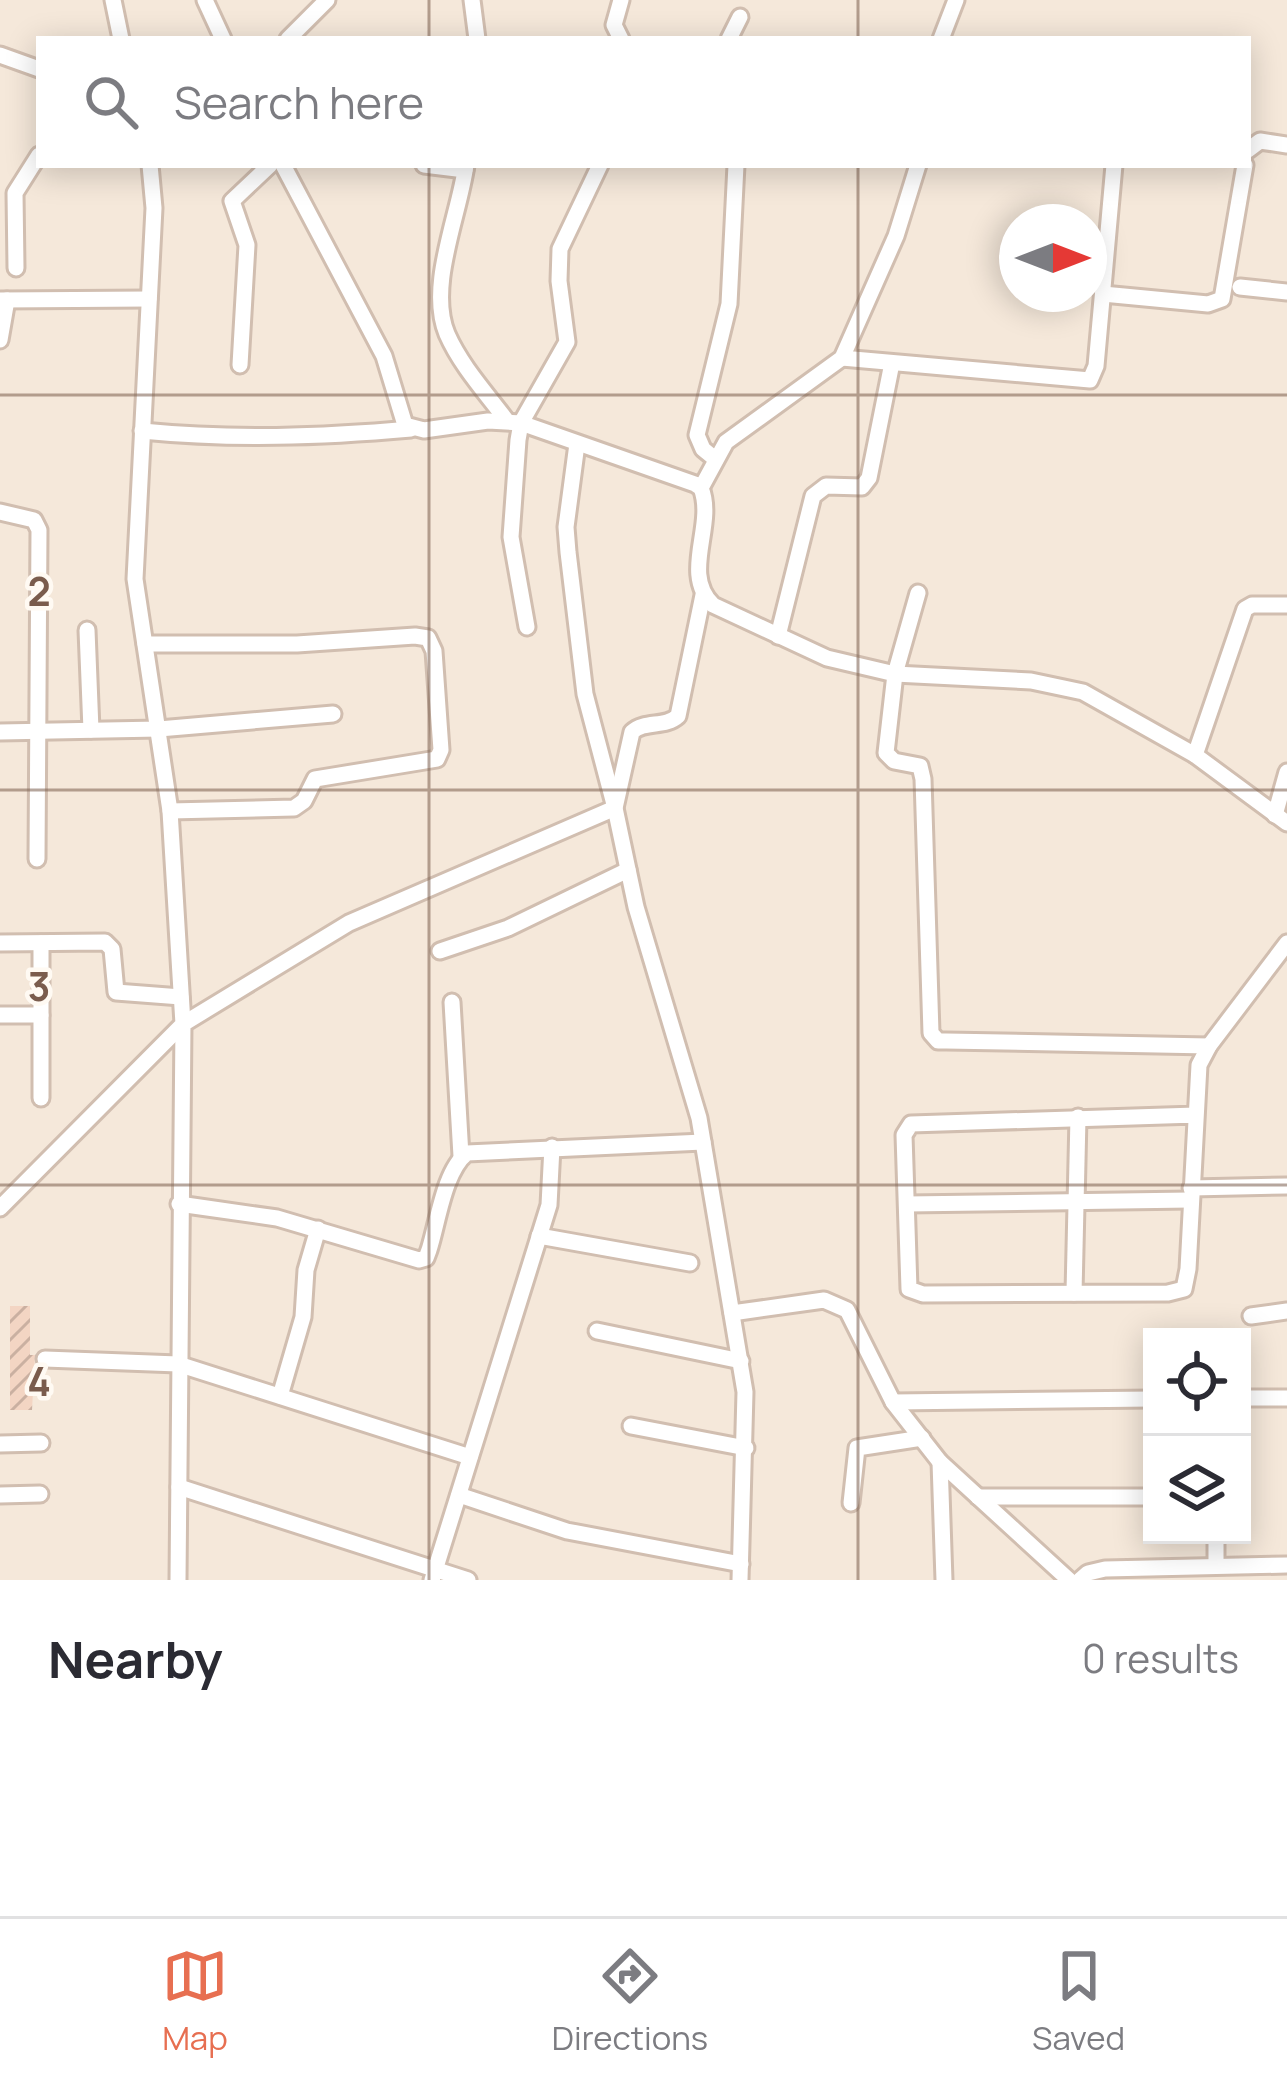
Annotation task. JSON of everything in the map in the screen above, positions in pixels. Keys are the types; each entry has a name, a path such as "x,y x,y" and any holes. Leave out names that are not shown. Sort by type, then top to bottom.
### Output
{"street":[{"path":"113,0 120,36"},
{"path":"205,0 222,36"},
{"path":"291,36 327,0"},
{"path":"472,0 476,36"},
{"path":"620,0 614,25 620,36"},
{"path":"941,36 956,0"},
{"path":"730,36 740,17"},
{"path":"0,55 36,68"},
{"path":"1251,148 1260,141 1287,145"},
{"path":"16,268 15,193 36,160"},
{"path":"150,168 154,208 134,579 170,811 183,1024 178,1580"},
{"path":"240,365 247,245 232,201 267,168"},
{"path":"284,168 366,318 393,379 405,425 411,429"},
{"path":"466,168 442,276 440,310 460,358 514,422"},
{"path":"527,627 511,537 514,422 567,342 560,249 599,168"},
{"path":"714,458 697,435 730,304 736,168"},
{"path":"917,168 904,216 842,358 733,435 714,458 701,488 705,502 698,581 703,595 713,605 827,658 895,674 1068,687 1195,755 1281,819 1287,772"},
{"path":"1107,247 1114,168"},
{"path":"1107,294 1208,304 1222,299 1244,168"},
{"path":"1240,287 1287,292"},
{"path":"0,340 3,300 149,298"},
{"path":"842,358 1090,380 1096,366 1101,312"},
{"path":"778,636 813,496 826,486 862,487 869,478 892,363"},
{"path":"142,431 218,439 295,439 514,422 701,488"},
{"path":"459,1495 567,1532 741,1572 746,1448 741,1361 704,1142 679,1041 636,908 585,694 566,527 577,443"},
{"path":"0,512 34,520 39,530 37,859"},
{"path":"918,592 895,674 886,753 894,761 920,766 923,779 927,1005 934,1037 946,1041 1209,1046"},
{"path":"615,808 632,732 678,716 703,595"},
{"path":"1195,755 1245,609 1287,604"},
{"path":"87,631 91,730"},
{"path":"145,644 297,644 415,636 428,638 434,651 441,742 436,759 315,779 304,801 294,808 170,811"},
{"path":"0,732 159,729 333,714"},
{"path":"0,1208 183,1024 349,923 615,808"},
{"path":"440,951 508,928 628,871"},
{"path":"0,943 105,943 112,949 116,992 181,997"},
{"path":"40,1098 41,943"},
{"path":"1196,1115 911,1124 904,1135 907,1281 915,1294 1168,1293 1184,1289 1191,1194 1196,1115 1199,1065 1287,943"},
{"path":"179,1204 254,1214 410,1258 425,1258 461,1156 452,1003"},
{"path":"0,1015 41,1015"},
{"path":"1074,1293 1078,1117"},
{"path":"461,1156 477,1151 704,1142"},
{"path":"433,1575 539,1236 551,1188 552,1147"},
{"path":"907,1204 1076,1201 1287,1186"},
{"path":"280,1396 303,1317 306,1270 318,1229"},
{"path":"539,1236 690,1263"},
{"path":"732,1313 836,1302 854,1320 893,1402 940,1462 1069,1580"},
{"path":"1251,1316 1287,1311"},
{"path":"597,1331 741,1361"},
{"path":"45,1359 178,1364 470,1456"},
{"path":"1251,1398 1287,1398"},
{"path":"893,1402 1143,1399"},
{"path":"631,1426 746,1448"},
{"path":"851,1503 857,1448 922,1438"},
{"path":"0,1444 41,1443"},
{"path":"940,1462 944,1580"},
{"path":"179,1487 433,1575 468,1580"},
{"path":"0,1495 40,1494"},
{"path":"978,1497 1143,1497"},
{"path":"1216,1544 1216,1565"},
{"path":"1080,1580 1105,1569 1287,1565"}],"shaded area":[{"path":"0,0 1287,0 1287,1580 0,1580"}],"building":[{"path":"10,1306 30,1306 30,1355 35,1355 32,1410 10,1410"}]}
